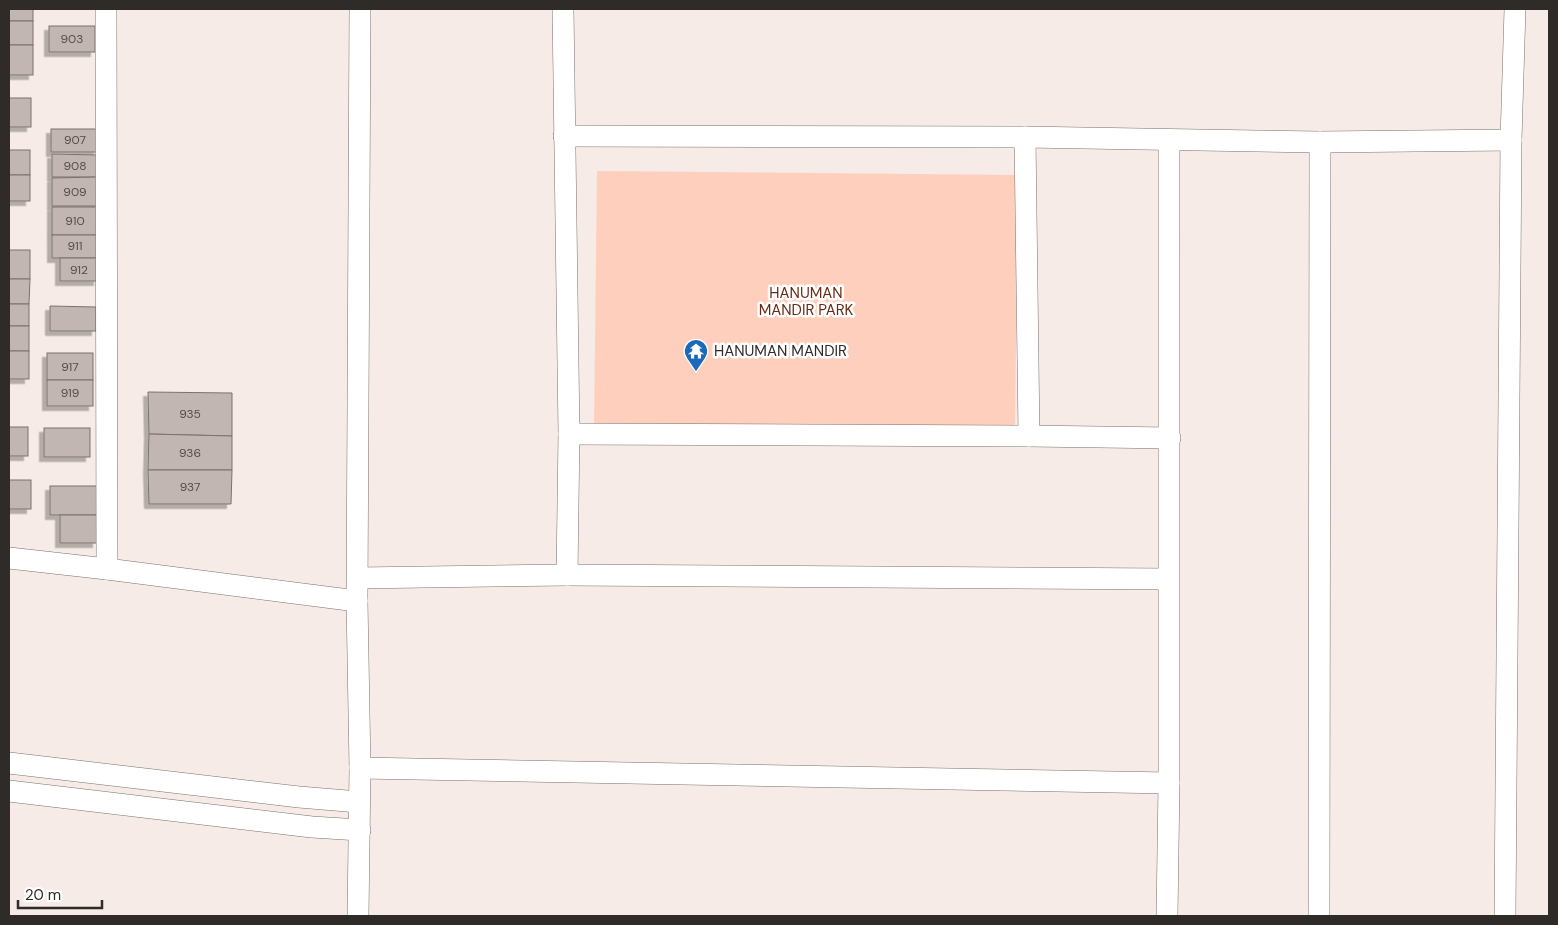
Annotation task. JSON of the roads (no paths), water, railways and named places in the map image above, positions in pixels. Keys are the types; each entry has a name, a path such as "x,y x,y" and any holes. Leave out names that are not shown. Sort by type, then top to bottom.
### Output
{"street":[{"path":"106,9 107,569"},
{"path":"358,916 360,830 357,601 360,9"},
{"path":"563,9 569,434 567,576"},
{"path":"1505,916 1511,140 1515,9"},
{"path":"564,136 1025,137 1320,142 1511,140"},
{"path":"1025,137 1029,436"},
{"path":"1167,916 1170,438 1169,140"},
{"path":"1319,916 1320,142"},
{"path":"569,434 1170,438"},
{"path":"9,558 357,601"},
{"path":"358,578 567,576 1168,579"},
{"path":"9,763 289,796 359,802"},
{"path":"360,768 1169,783"},
{"path":"9,791 312,827 360,830"}],"place":[{"name":"HANUMAN MANDIR","path":"696,372"}],"park label":[{"name":"HANUMAN MANDIR PARK","path":"806,302"}]}
